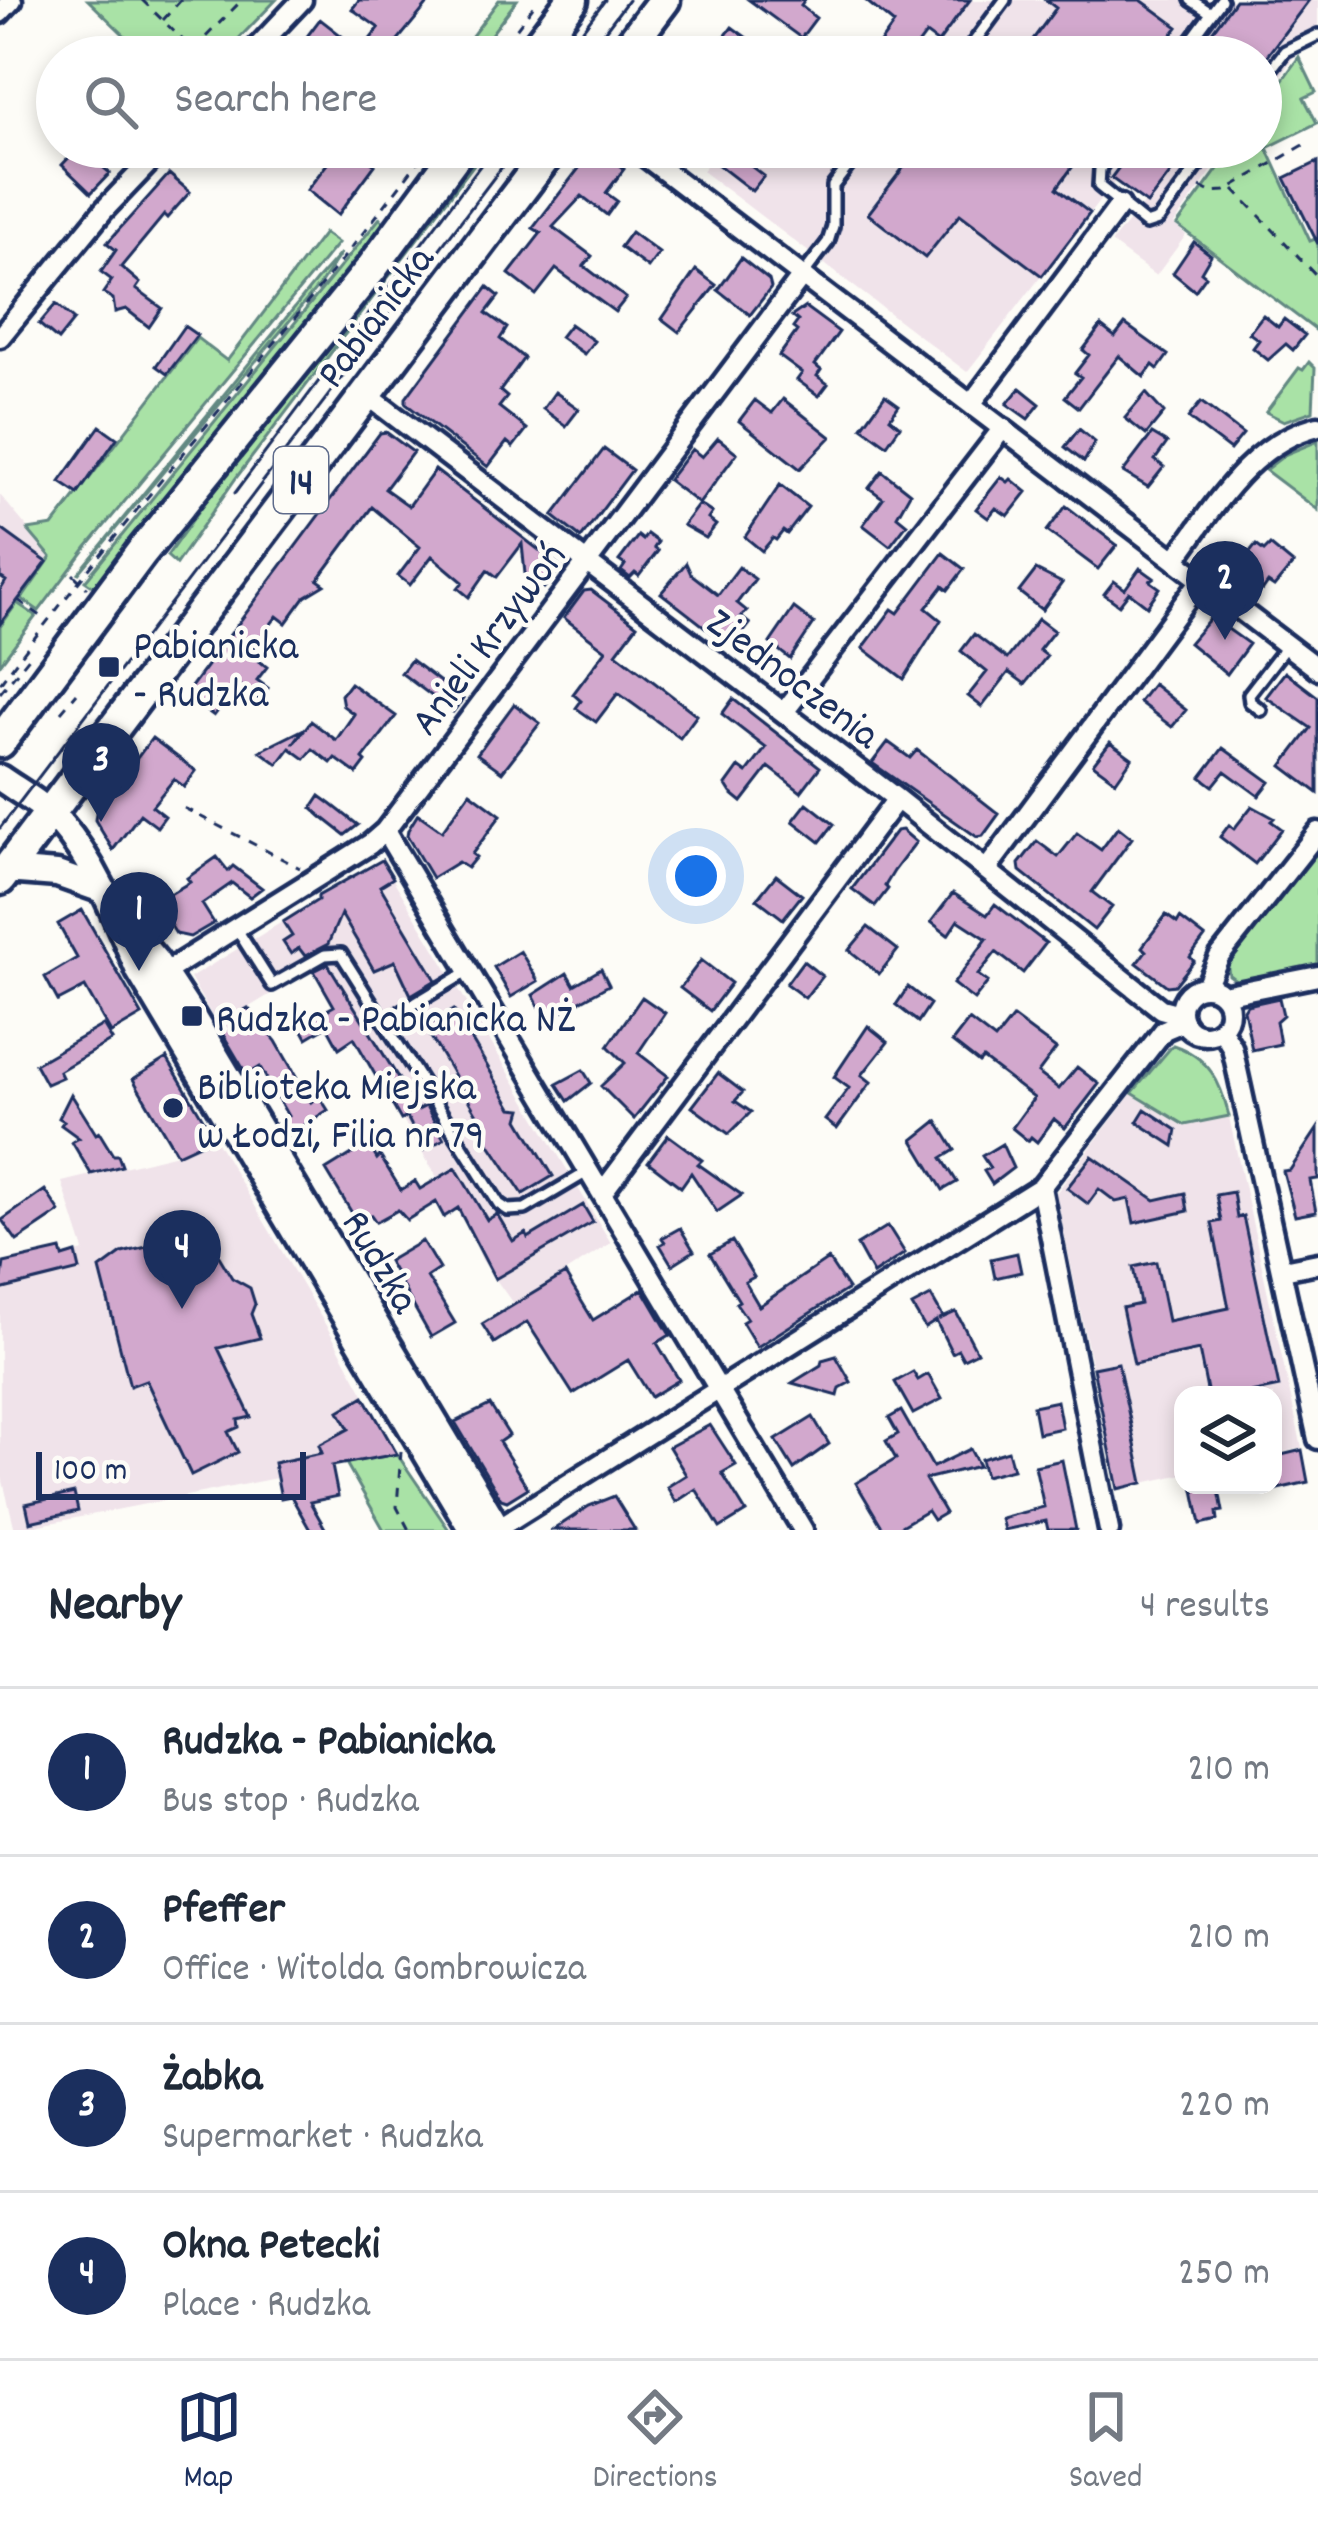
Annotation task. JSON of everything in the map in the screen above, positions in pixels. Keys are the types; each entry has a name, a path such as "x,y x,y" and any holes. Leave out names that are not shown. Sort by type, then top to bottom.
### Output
{"main road":[{"path":"545,36 572,0"},
{"path":"637,36 664,0"},
{"name":"Pabianicka","path":"0,742 141,553 371,269 446,168"},
{"name":"Pabianicka","path":"3,875 537,168"}],"street":[{"path":"0,13 12,0"},
{"path":"268,36 302,0"},
{"path":"0,337 144,168"},
{"path":"661,168 1318,669"},
{"path":"970,404 1120,205"},
{"name":"Anieli Krzywoń","path":"164,973 385,831 802,275"},
{"name":"Zjednoczenia","path":"366,394 897,799 1161,1009 1181,1018"},
{"path":"1175,560 1257,457 1283,438 1318,426"},
{"path":"784,712 1003,428"},
{"path":"986,870 1201,580"},
{"name":"Rudzka","path":"0,778 50,813 69,835 116,914 139,971 491,1529"},
{"path":"602,1193 897,799"},
{"path":"385,831 803,1530"},
{"path":"1181,1018 1188,1029 1204,1036 1221,1029 1229,1015 1215,990 1219,957 1318,832"},
{"path":"3,875 56,874 102,890"},
{"name":"Rudzka","path":"116,914 164,973 491,1529"},
{"path":"491,1529 1041,1187 1164,1030 1181,1018 1187,994 1318,976"},
{"path":"1221,1029 1232,1047 1318,1439"},
{"path":"1041,1187 1109,1530"},
{"path":"1283,1270 1318,1264"}],"lane":[{"path":"978,36 1005,0"},
{"path":"1191,0 1211,13"},
{"path":"1195,36 1221,0"},
{"path":"1282,56 1318,35"},
{"path":"802,275 827,242 833,226 833,186 846,168"},
{"path":"1103,168 1098,178 1102,190 1146,224 1152,224 1196,168"},
{"path":"1261,710 1250,703 1249,694 1286,645"},
{"path":"236,928 272,985 325,955 341,954 499,1204 508,1210 525,1209 589,1171"},
{"path":"384,1022 469,971"}],"path":[{"path":"142,0 180,36"},
{"path":"163,20 181,0"},
{"path":"207,36 242,0"},
{"path":"511,36 538,0"},
{"path":"1282,158 1309,142"},
{"path":"0,683 66,596 324,285 412,168"},
{"path":"1188,179 1210,192 1232,187 1265,168"},
{"path":"1232,187 1318,278"},
{"path":"18,600 41,616"},
{"path":"0,693 28,656 39,653"},
{"path":"62,712 76,693"},
{"path":"184,808 304,871"},
{"path":"402,1443 397,1507 409,1530"}],"shaded area":[{"path":"882,0 1318,0 1318,42 1295,55 1282,73 1282,36 928,36"},
{"path":"1214,168 1174,224 1186,235 1156,276 1111,243 1144,203 1115,181 967,372 702,171"},
{"path":"0,495 51,556 0,627"},
{"path":"382,861 611,1243 514,1305 482,1260 470,1232 312,969 218,1026 190,978"},
{"path":"1132,1093 1185,1125 1229,1117 1302,1448 1282,1452 1282,1386 1174,1386 1174,1476 1117,1489 1056,1193"},
{"path":"214,1137 397,1454 15,1530 0,1469 0,1272 84,1251 62,1182 177,1154"}],"green space":[{"path":"88,0 276,0 241,36 125,36"},
{"path":"499,0 517,0 490,36 472,36"},
{"path":"1299,57 1316,92 1304,98 1317,123 1282,140 1282,81"},
{"path":"466,168 471,168 176,564 167,556 227,471 358,312"},
{"path":"1219,168 1276,168 1310,241 1318,238 1318,332 1177,225"},
{"path":"380,218 384,223 94,587 85,581"},
{"path":"324,233 338,243 39,611 22,599 51,557 28,530 53,526 197,338 227,361"},
{"path":"341,253 321,283 78,574 316,281"},
{"path":"1309,362 1315,368 1313,411 1284,421 1266,412 1299,368 1303,370"},
{"path":"1318,441 1318,510 1265,470 1286,454"},
{"path":"17,603 36,616 0,664 0,627"},
{"path":"1318,843 1318,965 1237,981 1229,975 1227,962"},
{"path":"1173,1045 1196,1056 1212,1072 1229,1116 1185,1125 1132,1093"},
{"path":"397,1454 449,1530 384,1530 346,1463"}],"building":[{"path":"359,0 431,0 401,36 373,36 379,28 352,9"},
{"path":"749,0 805,0 801,6 816,18 798,36"},
{"path":"865,0 970,0 943,36 885,36 894,24"},
{"path":"1046,0 1141,0 1178,27 1171,36 1035,36 1056,8"},
{"path":"1235,0 1309,0 1282,36 1209,36"},
{"path":"320,19 342,36 307,36"},
{"path":"1318,162 1318,244 1285,178"},
{"path":"65,168 104,168 110,173 91,193"},
{"path":"324,168 373,168 338,215 307,190"},
{"path":"579,168 624,169 606,193 617,201 607,215 582,196 553,227 592,256 584,266 626,298 615,312 556,269 536,295 509,274 541,233 533,228"},
{"path":"722,168 754,168 764,176 752,191"},
{"path":"903,168 1072,168 1057,188 1090,213 1042,276 960,214 925,258 868,214"},
{"path":"1118,168 1174,168 1147,204 1111,178"},
{"path":"169,174 190,192 121,267 140,283 136,289 162,308 149,327 126,309 115,312 113,299 103,293 112,280 101,272 116,250 107,243"},
{"path":"631,232 659,253 648,268 620,247"},
{"path":"1194,242 1211,255 1201,272 1206,276 1195,291 1173,273"},
{"path":"741,258 769,280 771,288 750,315 718,290"},
{"path":"696,270 716,285 679,332 662,319"},
{"path":"488,287 499,296 486,313 507,328 500,339 524,358 500,391 507,397 499,407 527,429 513,447 507,442 488,467 406,404 406,398"},
{"path":"56,304 74,320 58,340 39,324"},
{"path":"805,307 839,332 815,365 821,370 817,376 828,384 819,396 797,380 802,373 779,356 797,331 793,328 798,321 792,316"},
{"path":"1263,315 1278,327 1284,319 1305,335 1293,350 1286,344 1268,360 1253,348 1259,340 1249,333"},
{"path":"570,324 594,341 584,354 560,337"},
{"path":"1125,324 1168,355 1144,377 1119,356 1079,408 1065,397 1081,377 1075,373 1089,355 1083,350 1101,326 1115,337"},
{"path":"184,326 197,335 167,374 156,366"},
{"path":"1020,388 1040,404 1028,419 1007,404"},
{"path":"555,392 579,409 566,426 543,409"},
{"path":"1146,393 1164,413 1146,435 1125,418"},
{"path":"885,395 899,405 890,418 900,426 887,445 862,427"},
{"path":"783,399 831,437 800,469 739,421 755,400 772,413"},
{"path":"1201,402 1243,434 1230,450 1188,418"},
{"path":"100,426 117,438 78,494 60,482"},
{"path":"1079,429 1095,442 1084,462 1065,447"},
{"path":"386,432 413,452 385,489 409,506 435,470 561,567 544,588 525,574 522,544 497,577 488,570 469,597 458,588 463,582 432,556 410,585 398,576 420,547 372,507 318,580 325,585 305,597 286,623 277,616 249,653 267,667 257,680 268,688 260,700 238,684 214,716 185,695 380,433"},
{"path":"1152,434 1167,443 1155,460 1164,467 1148,487 1123,472"},
{"path":"718,438 737,453 699,504 668,480 692,449 702,457"},
{"path":"604,449 632,470 581,538 553,516"},
{"path":"882,471 910,493 897,516 907,524 890,546 863,525 883,498 869,488"},
{"path":"1001,477 1027,492 1008,516 996,508 988,518 976,509"},
{"path":"780,485 808,507 787,534 783,531 762,551 745,537"},
{"path":"699,504 712,513 708,519 716,525 706,538 683,525"},
{"path":"1066,506 1117,545 1098,569 1047,531"},
{"path":"0,528 47,562 0,624 0,591 6,581 0,577"},
{"path":"647,534 658,542 654,548 658,551 639,576 635,573 630,578 621,571 625,565 619,561 638,536 643,540"},
{"path":"1256,545 1264,551 1270,545 1293,564 1274,587 1268,583 1263,590 1251,580 1242,592 1227,581"},
{"path":"943,553 964,569 926,608 941,620 904,679 863,648 892,609 898,613"},
{"path":"686,563 691,574 718,595 739,567 755,579 737,603 747,611 741,617 750,624 739,638 731,631 723,641 661,593"},
{"path":"1140,568 1160,588 1147,606 1129,592 1119,605 1104,594 1114,581 1125,589"},
{"path":"1036,570 1062,583 1042,610 1019,592"},
{"path":"591,590 637,625 616,653 697,715 680,738 618,693 596,722 576,708 581,701 573,694 606,650 564,618 584,591"},
{"path":"794,608 814,623 790,659 770,643"},
{"path":"1211,617 1249,644 1227,674 1189,643"},
{"path":"1038,619 1054,631 1039,650 1047,656 1025,684 1009,672 982,707 968,696 987,672 961,651 974,634 1007,659"},
{"path":"411,660 463,699 453,712 401,673"},
{"path":"1285,672 1318,697 1318,793 1282,766 1311,728 1266,697"},
{"path":"350,683 396,716 357,774 313,749 305,759 290,748 278,764 260,751 304,729 293,744 311,721 336,740 354,714 343,706 341,695"},
{"path":"1153,684 1186,710 1172,727 1139,702"},
{"path":"733,699 820,767 801,792 769,767 742,802 731,793 726,785 739,767 747,773 766,748 722,714"},
{"path":"514,704 540,723 502,772 477,754"},
{"path":"152,738 196,771 184,787 174,779 152,806 165,816 157,827 140,814 113,850 95,820 96,813"},
{"path":"888,742 910,758 917,750 999,814 983,836 977,837 872,763"},
{"path":"1110,742 1132,758 1116,781 1093,764"},
{"path":"1223,748 1270,782 1259,796 1225,771 1213,786 1201,777"},
{"path":"470,792 501,815 467,868 458,862 432,878 408,830 418,814 442,831"},
{"path":"320,796 358,825 345,835 312,808"},
{"path":"807,803 834,824 820,842 793,821"},
{"path":"1252,806 1274,818 1271,821 1282,829 1255,864 1220,837 1229,825 1234,829"},
{"path":"1118,827 1132,838 1092,892 1112,907 1094,930 1020,871 1019,864 1037,841 1058,857 1077,833 1101,850"},
{"path":"902,830 916,842 875,906 852,889 896,831"},
{"path":"217,857 228,871 233,866 262,888 250,897 232,883 202,904 214,923 190,937 176,934 166,918 159,922 150,906 190,882 187,878"},
{"path":"382,860 393,878 380,886 436,980 411,995 395,961 374,970 341,914 328,944 305,956 299,948 291,954 283,942 292,936 283,922"},
{"path":"776,875 802,895 783,919 757,899"},
{"path":"953,893 987,915 995,904 1046,943 1023,973 996,952 978,975 988,982 974,1000 953,984 987,939 958,920 948,935 931,922"},
{"path":"82,910 142,1015 111,1033 85,987 58,1001 45,977 77,958 58,924"},
{"path":"1166,915 1177,923 1180,918 1205,937 1190,957 1194,961 1175,985 1167,986 1137,963 1146,951 1142,947"},
{"path":"868,927 898,950 879,974 849,950"},
{"path":"520,951 538,981 511,997 494,967"},
{"path":"701,960 731,983 710,1011 680,988"},
{"path":"803,961 822,976 805,998 786,984"},
{"path":"328,964 418,1110 426,1106 444,1139 424,1150 407,1117 401,1120 354,1038 339,1048 327,1026 307,1038 300,1025 334,1006 314,971"},
{"path":"601,969 609,985 546,1020 533,995 567,973 574,985"},
{"path":"908,987 930,1004 918,1022 896,1005"},
{"path":"642,997 665,1013 638,1053 668,1076 634,1119 601,1086 625,1063 608,1046"},
{"path":"1279,998 1283,1015 1276,1021 1280,1044 1252,1050 1244,1010 1247,1005"},
{"path":"248,1008 276,1041 311,1102 319,1096 328,1110 285,1137 277,1124 288,1116 260,1067 247,1075 218,1026"},
{"path":"454,1010 512,1108 522,1109 519,1119 553,1176 523,1194 481,1131 482,1123 425,1027"},
{"path":"1013,1017 1056,1049 1038,1073 1059,1089 1077,1067 1099,1084 1065,1128 1054,1119 1037,1142 1012,1128 1034,1098 952,1042 969,1020 995,1040"},
{"path":"103,1025 112,1040 59,1071 62,1077 46,1084 35,1064"},
{"path":"868,1026 888,1042 862,1075 871,1082 837,1129 825,1120 849,1088 834,1077"},
{"name":"Biblioteka Miejska w Łodzi, Filia nr 79","path":"167,1058 214,1137 177,1154 133,1079"},
{"path":"583,1070 591,1083 568,1101 557,1084"},
{"path":"718,1073 743,1092 735,1101 751,1112 729,1134 692,1107"},
{"path":"71,1094 122,1166 91,1174 72,1142 79,1138 59,1118"},
{"path":"1145,1109 1177,1130 1174,1146 1137,1122"},
{"path":"937,1121 955,1150 942,1158 957,1182 943,1190 913,1140"},
{"path":"1318,1128 1318,1179 1310,1180 1316,1212 1295,1216 1283,1171 1290,1170"},
{"path":"668,1135 702,1160 698,1164 742,1195 717,1212 691,1173 681,1187 648,1162"},
{"path":"368,1144 401,1190 415,1181 420,1189 456,1168 487,1220 497,1214 513,1241 526,1233 528,1238 583,1205 593,1222 495,1279 458,1208 444,1217 436,1202 407,1220 398,1210 376,1222 371,1215 358,1223 326,1170"},
{"path":"1002,1144 1013,1168 992,1184 982,1156"},
{"path":"1092,1156 1155,1200 1185,1193 1188,1211 1134,1223 1129,1199 1116,1202 1099,1189 1088,1204 1067,1188"},
{"path":"45,1190 60,1212 17,1241 2,1220"},
{"path":"1233,1192 1237,1218 1243,1216 1279,1386 1206,1386 1199,1350 1134,1364 1122,1308 1140,1304 1133,1267 1156,1262 1168,1321 1229,1308 1212,1223 1221,1221 1216,1195"},
{"path":"888,1226 905,1253 873,1274 857,1245"},
{"path":"680,1228 694,1251 672,1265 660,1245 665,1242 662,1238"},
{"path":"205,1233 232,1278 250,1288 255,1304 251,1314 260,1338 218,1348 251,1417 238,1420 239,1427 228,1432 238,1452 191,1475 146,1380 130,1386 100,1269 122,1253"},
{"path":"422,1241 439,1269 427,1277 455,1323 431,1337 388,1261"},
{"path":"732,1241 754,1277 745,1282 759,1306 828,1259 848,1289 757,1347 742,1322 747,1319 739,1301 710,1254"},
{"path":"61,1250 63,1257 76,1253 80,1270 0,1290 4,1263"},
{"path":"1017,1253 1021,1272 995,1278 991,1259"},
{"path":"565,1274 593,1320 643,1289 670,1335 657,1343 679,1380 651,1397 628,1360 573,1394 527,1322 494,1343 482,1324"},
{"path":"931,1296 943,1317 938,1320 956,1312 977,1352 963,1359 958,1350 952,1353 936,1321 925,1328 912,1306"},
{"path":"836,1356 851,1382 840,1388 838,1396 792,1383 822,1360"},
{"path":"1118,1363 1143,1483 1118,1489 1093,1368"},
{"path":"913,1372 918,1380 928,1374 942,1399 913,1414 895,1382"},
{"path":"364,1396 397,1454 332,1466 338,1496 310,1502 326,1530 310,1530 291,1496 281,1498 274,1463 322,1453 319,1445 349,1429 339,1411"},
{"path":"1057,1401 1062,1428 1038,1433 1033,1406"},
{"path":"490,1405 509,1435 499,1442 528,1488 507,1501 501,1499 455,1422"},
{"path":"901,1411 933,1467 970,1449 979,1466 925,1479 945,1513 933,1520 927,1511 894,1530 884,1530 856,1483 896,1459 886,1441 898,1434 889,1418"},
{"path":"813,1417 829,1444 794,1469 776,1440"},
{"path":"710,1425 736,1465 722,1473 746,1512 720,1528 696,1489 676,1502 667,1487 686,1475 669,1447"},
{"path":"1302,1450 1308,1482 1282,1488 1282,1455"},
{"path":"1008,1451 1013,1469 985,1476 981,1459"},
{"path":"1062,1460 1076,1530 1048,1530 1046,1521 1004,1530 1001,1518 1044,1507 1035,1466"},
{"path":"74,1493 78,1511 30,1522 26,1504"},
{"path":"1195,1494 1220,1494 1223,1511 1217,1512 1218,1520 1201,1524"},
{"path":"614,1496 635,1530 553,1530 589,1506"}],"tram line":[{"path":"578,36 605,0"},
{"path":"601,36 628,0"},
{"path":"235,493 478,168"},
{"path":"0,828 501,168"}],"place":[{"name":"Pfeffer","path":"1225,640"},
{"name":"Pabianicka - Rudzka","path":"109,667"},
{"name":"Żabka","path":"101,822"},
{"name":"Rudzka - Pabianicka","path":"139,971"},
{"name":"Rudzka - Pabianicka NŻ","path":"192,1016"},
{"name":"Biblioteka Miejska w Łodzi, Filia nr 79","path":"173,1108"},
{"name":"Okna Petecki","path":"182,1309"}]}
